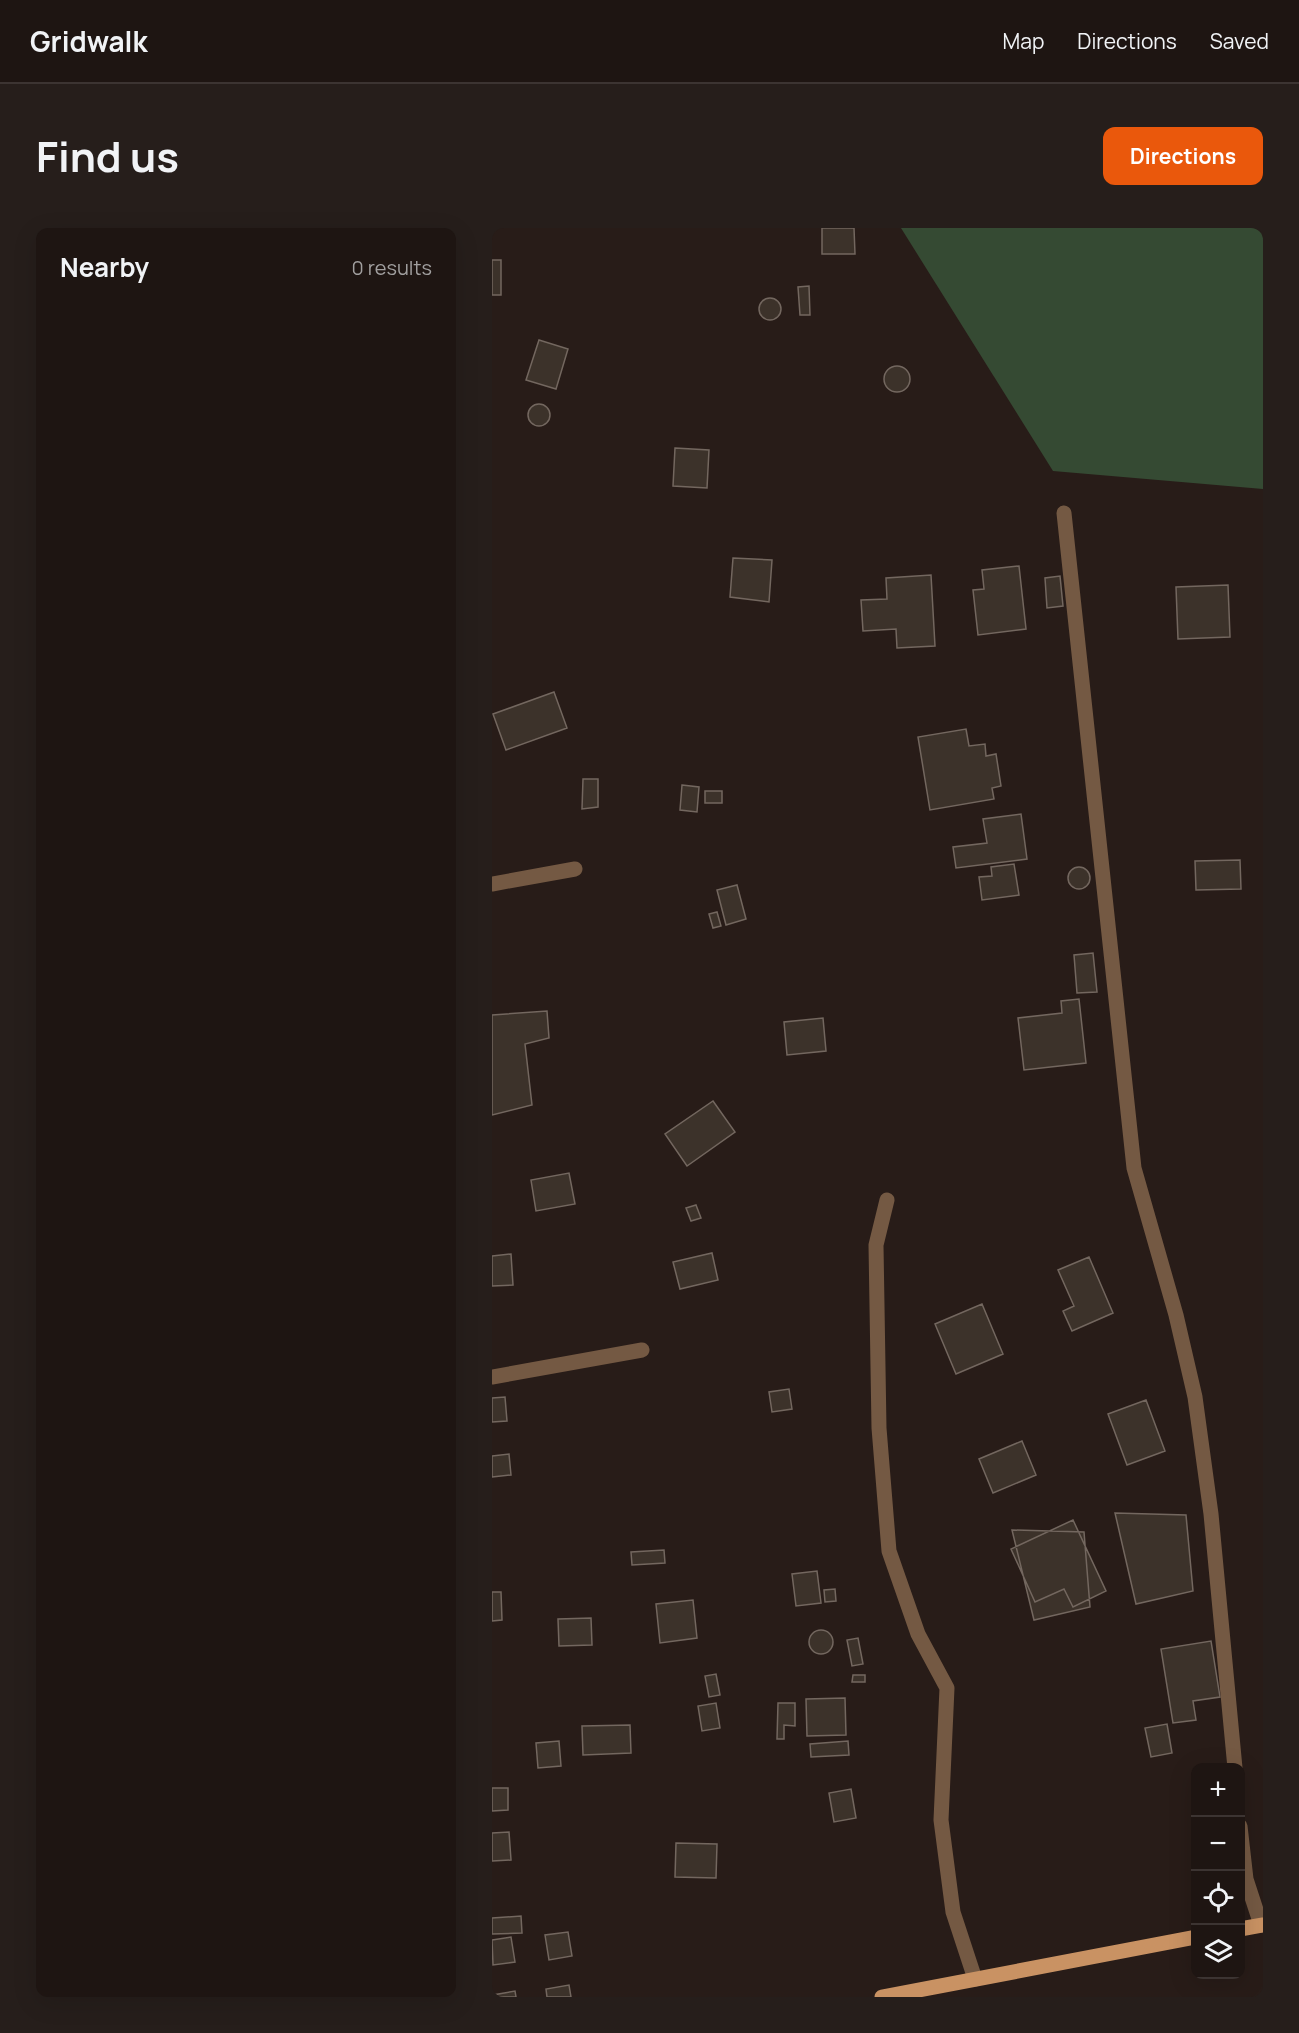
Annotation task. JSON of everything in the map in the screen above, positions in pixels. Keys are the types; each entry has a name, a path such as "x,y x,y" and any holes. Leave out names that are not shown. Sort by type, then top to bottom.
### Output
{"main road":[{"path":"1245,1928 1262,1925"},
{"path":"882,1997 1191,1938"}],"street":[{"path":"1064,513 1134,1168 1176,1315 1195,1396 1211,1514 1235,1763"},
{"path":"492,884 575,869"},
{"path":"887,1200 876,1245 879,1428 889,1551 918,1634 947,1688 941,1820 953,1912 975,1979"},
{"path":"492,1377 642,1350"},
{"path":"1244,1871 1262,1925"}],"green space":[{"path":"901,228 1263,228 1263,489 1053,471"}],"building":[{"path":"822,228 854,228 855,254 822,254"},
{"path":"492,260 501,260 501,295 492,295"},
{"path":"809,286 810,315 800,315 798,287"},
{"path":"770,298 778,301 781,309 778,317 770,320 762,317 759,309 762,301"},
{"path":"539,340 568,349 556,389 526,380"},
{"path":"897,366 906,370 910,379 906,388 897,392 888,388 884,379 888,370"},
{"path":"539,404 547,407 550,415 547,423 539,426 531,423 528,415 531,407"},
{"path":"675,448 709,450 707,488 673,486"},
{"path":"733,558 772,560 769,602 730,597"},
{"path":"1019,566 1026,629 978,635 973,590 984,589 982,570"},
{"path":"931,575 935,646 897,648 896,629 863,631 861,600 887,599 886,578"},
{"path":"1060,576 1063,606 1047,608 1045,578"},
{"path":"1228,585 1230,637 1178,639 1176,587"},
{"path":"554,692 567,728 506,750 493,714"},
{"path":"966,729 969,746 985,744 986,756 996,754 1001,786 992,788 994,799 930,810 918,737"},
{"path":"583,779 598,779 598,807 582,809"},
{"path":"682,785 699,787 697,812 680,810"},
{"path":"705,791 722,791 722,803 705,803"},
{"path":"1021,814 1027,859 956,868 953,847 987,843 983,819"},
{"path":"1240,860 1241,889 1196,890 1195,861"},
{"path":"1014,864 1019,895 982,900 979,877 992,876 991,867"},
{"path":"1079,867 1087,870 1090,878 1087,886 1079,889 1071,886 1068,878 1071,870"},
{"path":"737,885 746,919 726,925 717,890"},
{"path":"717,912 721,926 713,928 709,914"},
{"path":"1093,953 1097,992 1077,993 1074,955"},
{"path":"1079,999 1086,1063 1024,1070 1018,1018 1062,1013 1061,1001"},
{"path":"547,1011 549,1038 525,1044 532,1105 492,1115 492,1015"},
{"path":"823,1018 826,1051 787,1055 784,1022"},
{"path":"713,1101 735,1132 687,1166 665,1134"},
{"path":"569,1173 575,1204 536,1211 531,1180"},
{"path":"696,1205 701,1218 691,1221 686,1208"},
{"path":"712,1253 718,1280 680,1289 673,1262"},
{"path":"511,1254 513,1285 492,1286 492,1256"},
{"path":"1089,1257 1113,1313 1072,1331 1063,1311 1074,1306 1058,1270"},
{"path":"982,1304 1003,1354 956,1374 935,1324"},
{"path":"789,1389 792,1409 772,1412 769,1392"},
{"path":"505,1397 507,1421 492,1422 492,1398"},
{"path":"1146,1400 1165,1451 1127,1465 1108,1414"},
{"path":"1022,1441 1036,1475 993,1493 979,1459"},
{"path":"509,1454 511,1475 492,1477 492,1456"},
{"path":"1115,1513 1186,1515 1193,1591 1136,1604"},
{"path":"1073,1520 1106,1591 1073,1607 1064,1589 1035,1602 1011,1549"},
{"path":"1012,1530 1084,1532 1090,1607 1034,1620"},
{"path":"664,1550 665,1563 632,1565 631,1552"},
{"path":"817,1571 821,1603 796,1606 792,1574"},
{"path":"835,1589 836,1601 825,1602 824,1590"},
{"path":"492,1592 501,1592 502,1620 492,1621"},
{"path":"693,1600 697,1638 660,1643 656,1604"},
{"path":"591,1618 592,1645 559,1646 558,1619"},
{"path":"821,1630 830,1633 833,1642 830,1651 821,1654 812,1651 809,1642 812,1633"},
{"path":"858,1638 863,1664 852,1666 847,1640"},
{"path":"1211,1641 1220,1697 1193,1701 1196,1720 1173,1723 1161,1649"},
{"path":"716,1674 720,1695 709,1697 705,1676"},
{"path":"853,1675 865,1675 865,1682 852,1682"},
{"path":"845,1698 846,1735 807,1736 806,1699"},
{"path":"716,1703 720,1728 702,1731 698,1706"},
{"path":"778,1703 795,1703 795,1726 784,1725 784,1739 777,1739"},
{"path":"1167,1724 1172,1753 1151,1757 1145,1728"},
{"path":"630,1725 631,1753 583,1755 582,1726"},
{"path":"559,1741 561,1766 538,1768 536,1743"},
{"path":"848,1741 849,1755 811,1757 810,1744"},
{"path":"492,1788 508,1788 508,1810 492,1811"},
{"path":"851,1789 856,1818 834,1822 829,1793"},
{"path":"509,1832 511,1860 492,1861 492,1833"},
{"path":"676,1843 717,1844 716,1878 675,1877"},
{"path":"521,1916 522,1933 492,1934 492,1918"},
{"path":"568,1932 572,1956 549,1960 545,1935"},
{"path":"511,1937 515,1962 493,1965 492,1940"},
{"path":"569,1985 571,1997 547,1997 546,1989"},
{"path":"515,1991 516,1997 493,1997 493,1995"}]}
